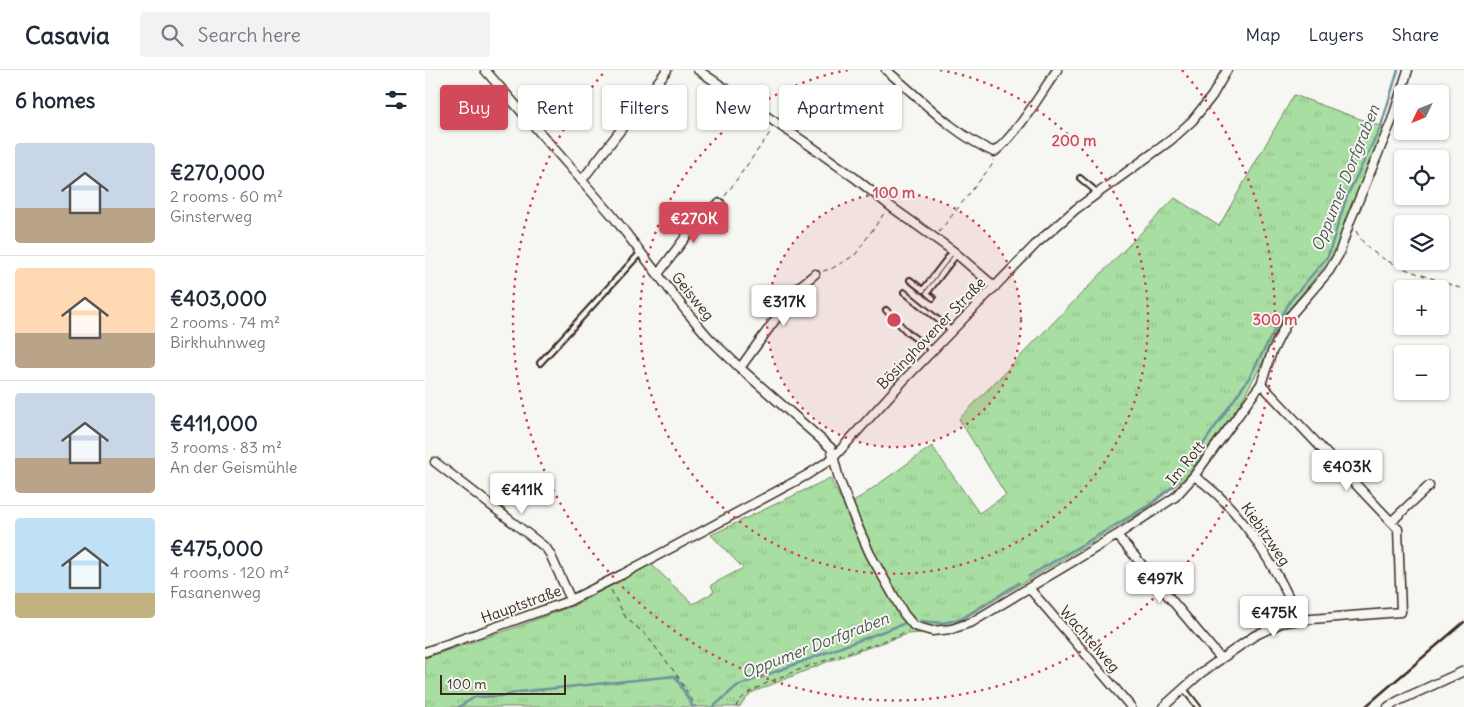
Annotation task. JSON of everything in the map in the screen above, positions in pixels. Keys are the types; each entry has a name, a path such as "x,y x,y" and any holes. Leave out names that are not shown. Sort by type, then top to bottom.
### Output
{"street":[{"name":"Geisweg","path":"485,70 613,215 710,339 831,448 833,458"},
{"path":"582,180 667,70"},
{"path":"698,70 855,178 955,253 995,287"},
{"path":"887,70 938,115 979,145 994,152 1002,146 1057,70"},
{"name":"Bösinghovener Straße","path":"623,574 807,475 833,458 1038,242 1076,209 1171,140 1192,121 1212,96 1227,70"},
{"name":"Im Rott","path":"914,626 932,631 951,630 972,622 1117,535 1175,497 1194,476 1261,384 1272,352 1290,316 1329,271 1339,254 1350,221 1392,120 1408,70"},
{"path":"658,274 703,214 720,203"},
{"path":"740,368 799,287 815,274"},
{"path":"1163,707 1221,659 1262,632 1281,623 1401,612 1397,529 1261,384"},
{"path":"833,458 855,520 871,554 904,614 914,626"},
{"path":"435,462 545,548 550,554 571,600"},
{"name":"Kiebitzweg","path":"1194,476 1224,500 1247,529 1279,576 1299,620"},
{"path":"1391,522 1429,486"},
{"path":"1117,535 1221,659"},
{"name":"Hauptstraße","path":"425,652 571,600 623,574"},
{"name":"Wachtelweg","path":"1029,588 1131,707"},
{"path":"1388,707 1464,670"}],"lane":[{"path":"1080,178 1098,193"},
{"path":"540,362 641,252"},
{"path":"910,280 923,290 955,253"},
{"path":"933,298 927,293 955,253"},
{"path":"904,292 952,332"},
{"path":"886,310 909,333 933,351"},
{"path":"1184,689 1198,707"}],"path":[{"path":"720,203 777,124"},
{"path":"935,238 992,165 994,152"},
{"path":"815,274 831,269 855,255 890,206"},
{"path":"1350,221 1361,241 1368,249 1381,258 1464,290"},
{"path":"607,582 626,618 646,636 677,675 696,707"},
{"path":"736,707 737,702 749,691 832,657 906,632 914,626"}],"green space":[{"path":"1294,95 1385,128 1335,253 1285,314 1263,362 1237,409 1185,478 1145,510 955,624 921,633 908,634 827,662 751,693 739,707 425,707 425,658 575,605 651,564 693,604 714,592 711,585 743,568 711,535 830,478 845,508 932,446 979,513 1006,495 959,419 1175,198 1219,226"}],"waterway":[{"name":"Oppumer Dorfgraben","path":"1188,466 1249,378 1290,301 1328,256 1347,196 1381,126 1398,70"},
{"name":"Oppumer Dorfgraben","path":"1029,576 1151,504 1172,487 1181,475"},
{"name":"Oppumer Dorfgraben","path":"920,621 942,623 961,619 1019,583"},
{"name":"Oppumer Dorfgraben","path":"713,707 737,686 903,624"},
{"name":"Oppumer Dorfgraben","path":"459,707 475,697 504,696 518,692 675,676 693,707"}],"railway":[{"path":"1365,707 1464,622"}]}
